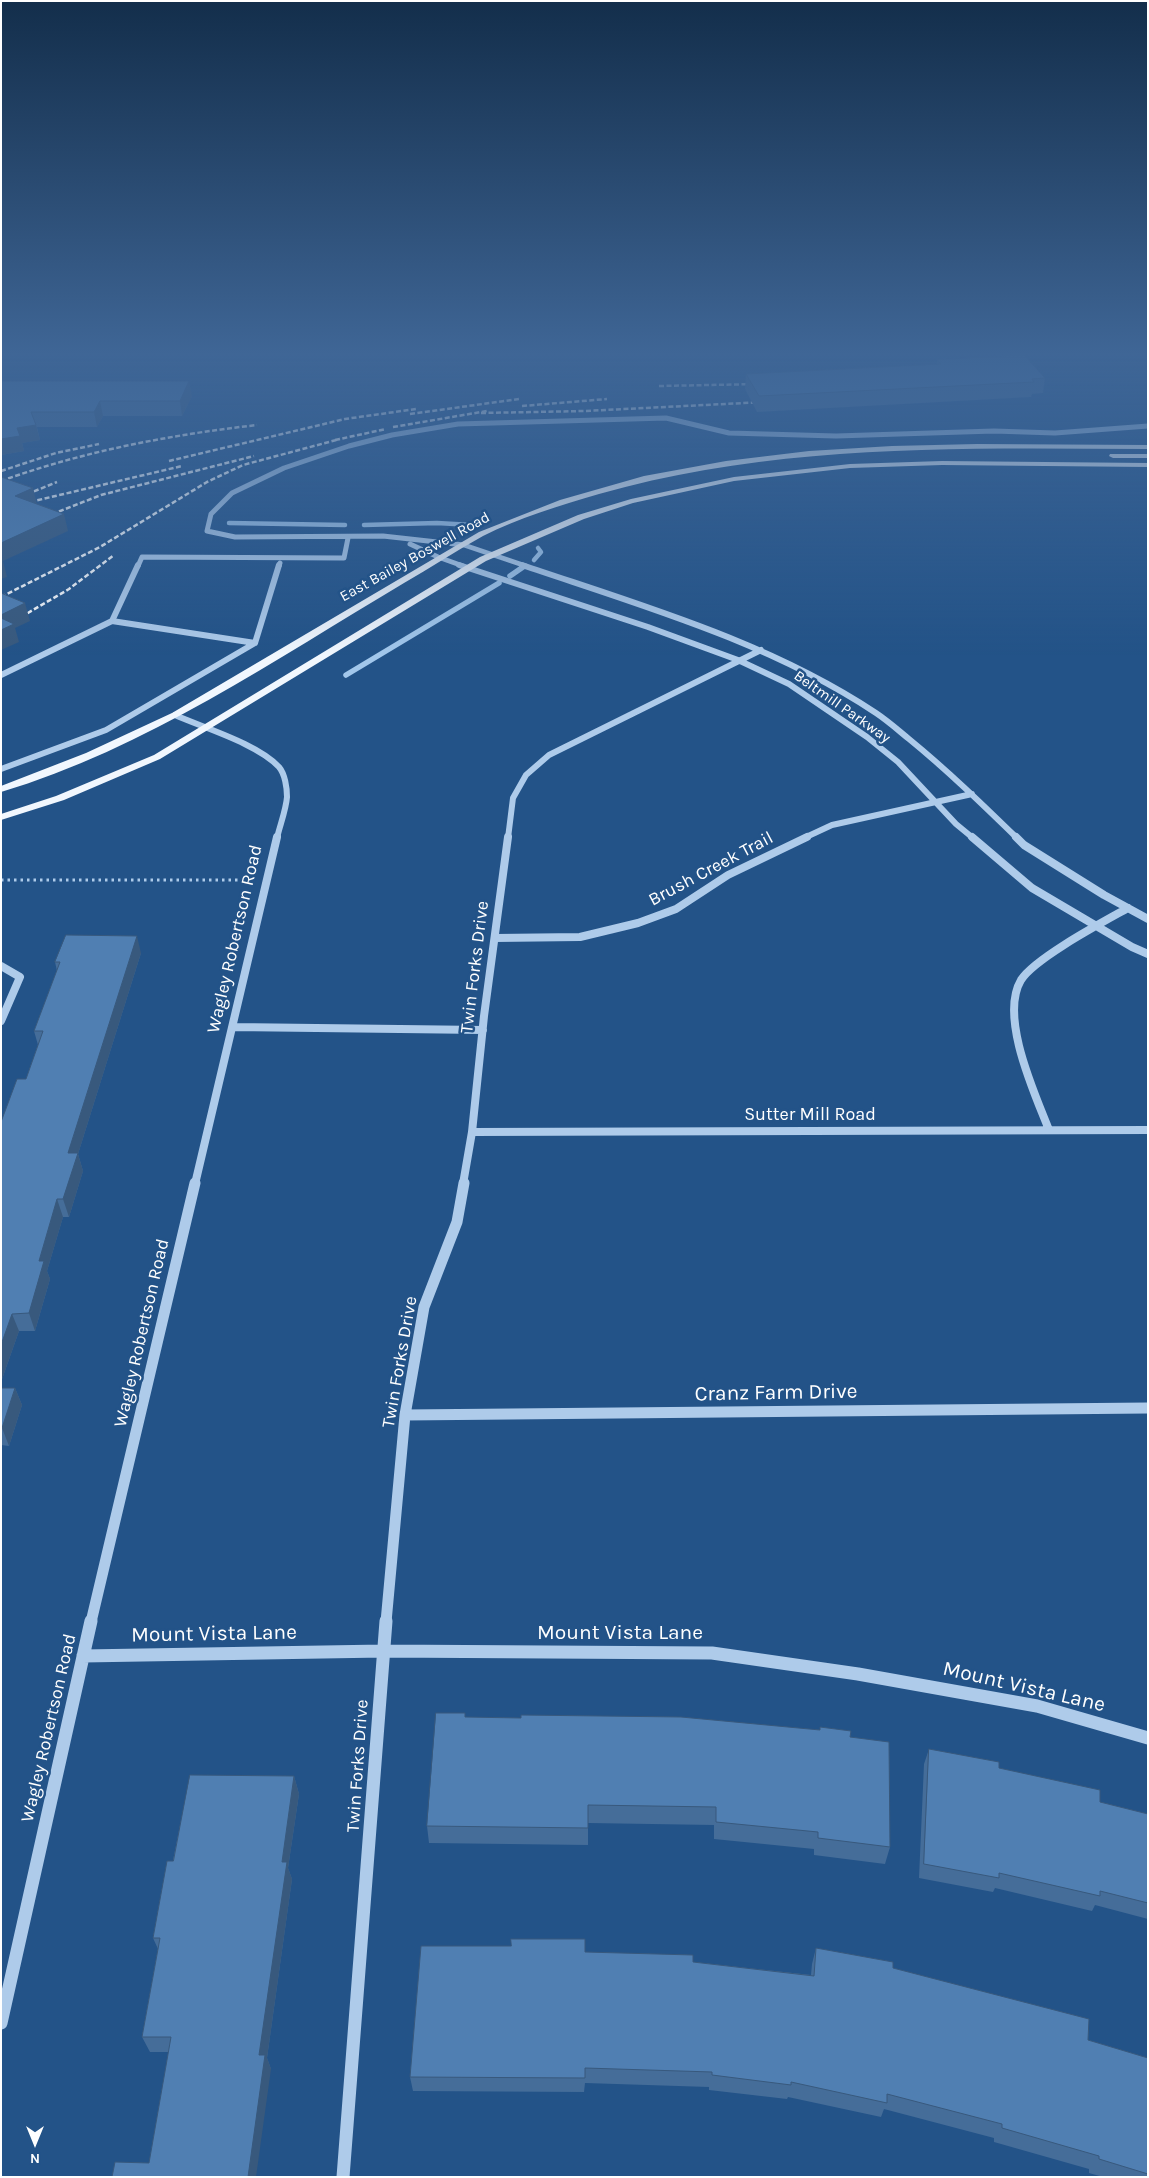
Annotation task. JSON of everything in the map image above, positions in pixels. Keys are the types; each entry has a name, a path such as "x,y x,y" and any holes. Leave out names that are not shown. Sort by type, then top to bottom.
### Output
{"main road":[{"name":"East Bailey Boswell Road","path":"1,789 112,746 174,715 382,592 505,524 580,496 632,481 692,468 802,453"},
{"name":"East Bailey Boswell Road","path":"1044,453 1148,457"},
{"name":"East Bailey Boswell Road","path":"1,817 60,798 157,757 468,568 495,554 581,517 631,501 707,484 767,474 843,466 1148,457"},
{"name":"East Bailey Boswell Road","path":"958,463 1148,465"}],"street":[{"path":"112,621 142,557 344,558 348,538 235,537 207,531 211,514 232,493 284,468 329,453"},
{"name":"Beltmill Parkway","path":"348,538 383,536 464,545 495,554 668,614 761,650 820,678 878,714 948,771 1024,845 1148,919"},
{"name":"Beltmill Parkway","path":"348,538 382,540 419,546 428,553 442,559 648,627 738,660 789,684 852,726 898,762 956,824 1032,888 1148,954"},
{"path":"1,769 106,730 255,643 280,563"},
{"path":"1,675 112,621 255,643"},
{"name":"Twin Forks Drive","path":"343,2177 383,1651 405,1415 424,1307 457,1222 472,1132 483,1030 513,798 526,775 549,755 761,650"},
{"name":"Wagley Robertson Road","path":"1,2023 82,1656 287,797 286,783 280,768 258,751 174,715"},
{"name":"Brush Creek Trail","path":"495,938 580,937 638,923 676,909 728,875 832,825 972,794"},
{"path":"1049,1130 1017,1040 1014,1003 1022,980 1044,961 1096,926 1128,908"},
{"path":"1,966 20,977 1,1021"},
{"path":"232,1027 483,1030"},
{"name":"Sutter Mill Road","path":"472,1132 1148,1130"},
{"name":"Cranz Farm Drive","path":"405,1415 1148,1408"},
{"name":"Mount Vista Lane","path":"82,1656 383,1651 712,1653 858,1674 1037,1706 1148,1738"}],"path":[{"path":"1,880 267,880"}],"building":[{"path":"1,477 33,488 15,496 64,514 1,543"},
{"path":"1,593 25,603 1,615"},
{"path":"1,618 14,624 1,630"},
{"path":"66,935 137,936 68,1153 78,1153 63,1199 57,1199 39,1261 44,1261 29,1313 12,1314 1,1345 1,1122 17,1079 26,1079 43,1031 34,1031 60,962 55,962"},
{"path":"1,1388 15,1388 2,1428 1,1428"},
{"path":"436,1713 465,1713 465,1717 521,1718 521,1715 681,1717 820,1730 820,1727 851,1731 850,1737 889,1742 890,1847 818,1838 818,1832 716,1822 716,1807 588,1805 588,1828 427,1826"},
{"path":"929,1749 999,1762 999,1768 1100,1790 1100,1802 1148,1814 1148,1903 1100,1891 1100,1896 999,1873 999,1878 924,1864"},
{"path":"190,1775 294,1776 282,1862 287,1862 259,2055 265,2055 248,2177 112,2177 115,2162 149,2163 171,2037 142,2037 160,1938 153,1938 167,1861 173,1861"},
{"path":"511,1939 585,1939 585,1952 693,1955 693,1962 814,1976 816,1948 893,1962 893,1968 1089,2019 1088,2040 1148,2058 1148,2174 1099,2159 1099,2156 1002,2128 1002,2124 887,2094 887,2103 791,2082 791,2085 712,2075 712,2072 585,2068 585,2078 410,2077 421,1946 511,1946"}],"waterway":[{"path":"229,523 345,525"},
{"path":"364,525 437,523 472,525"},
{"path":"534,560 541,552 538,548"},
{"path":"510,576 523,567"},
{"path":"346,675 499,583"}],"railway":[{"path":"1,471 58,453"},
{"path":"1,481 33,470 98,453"},
{"path":"169,461 204,453"},
{"path":"1,597 100,547 207,482 243,465 289,453"},
{"path":"45,517 101,495 254,456"},
{"path":"30,502 182,466"},
{"path":"20,497 57,482"},
{"path":"21,617 69,589 114,555"}]}
